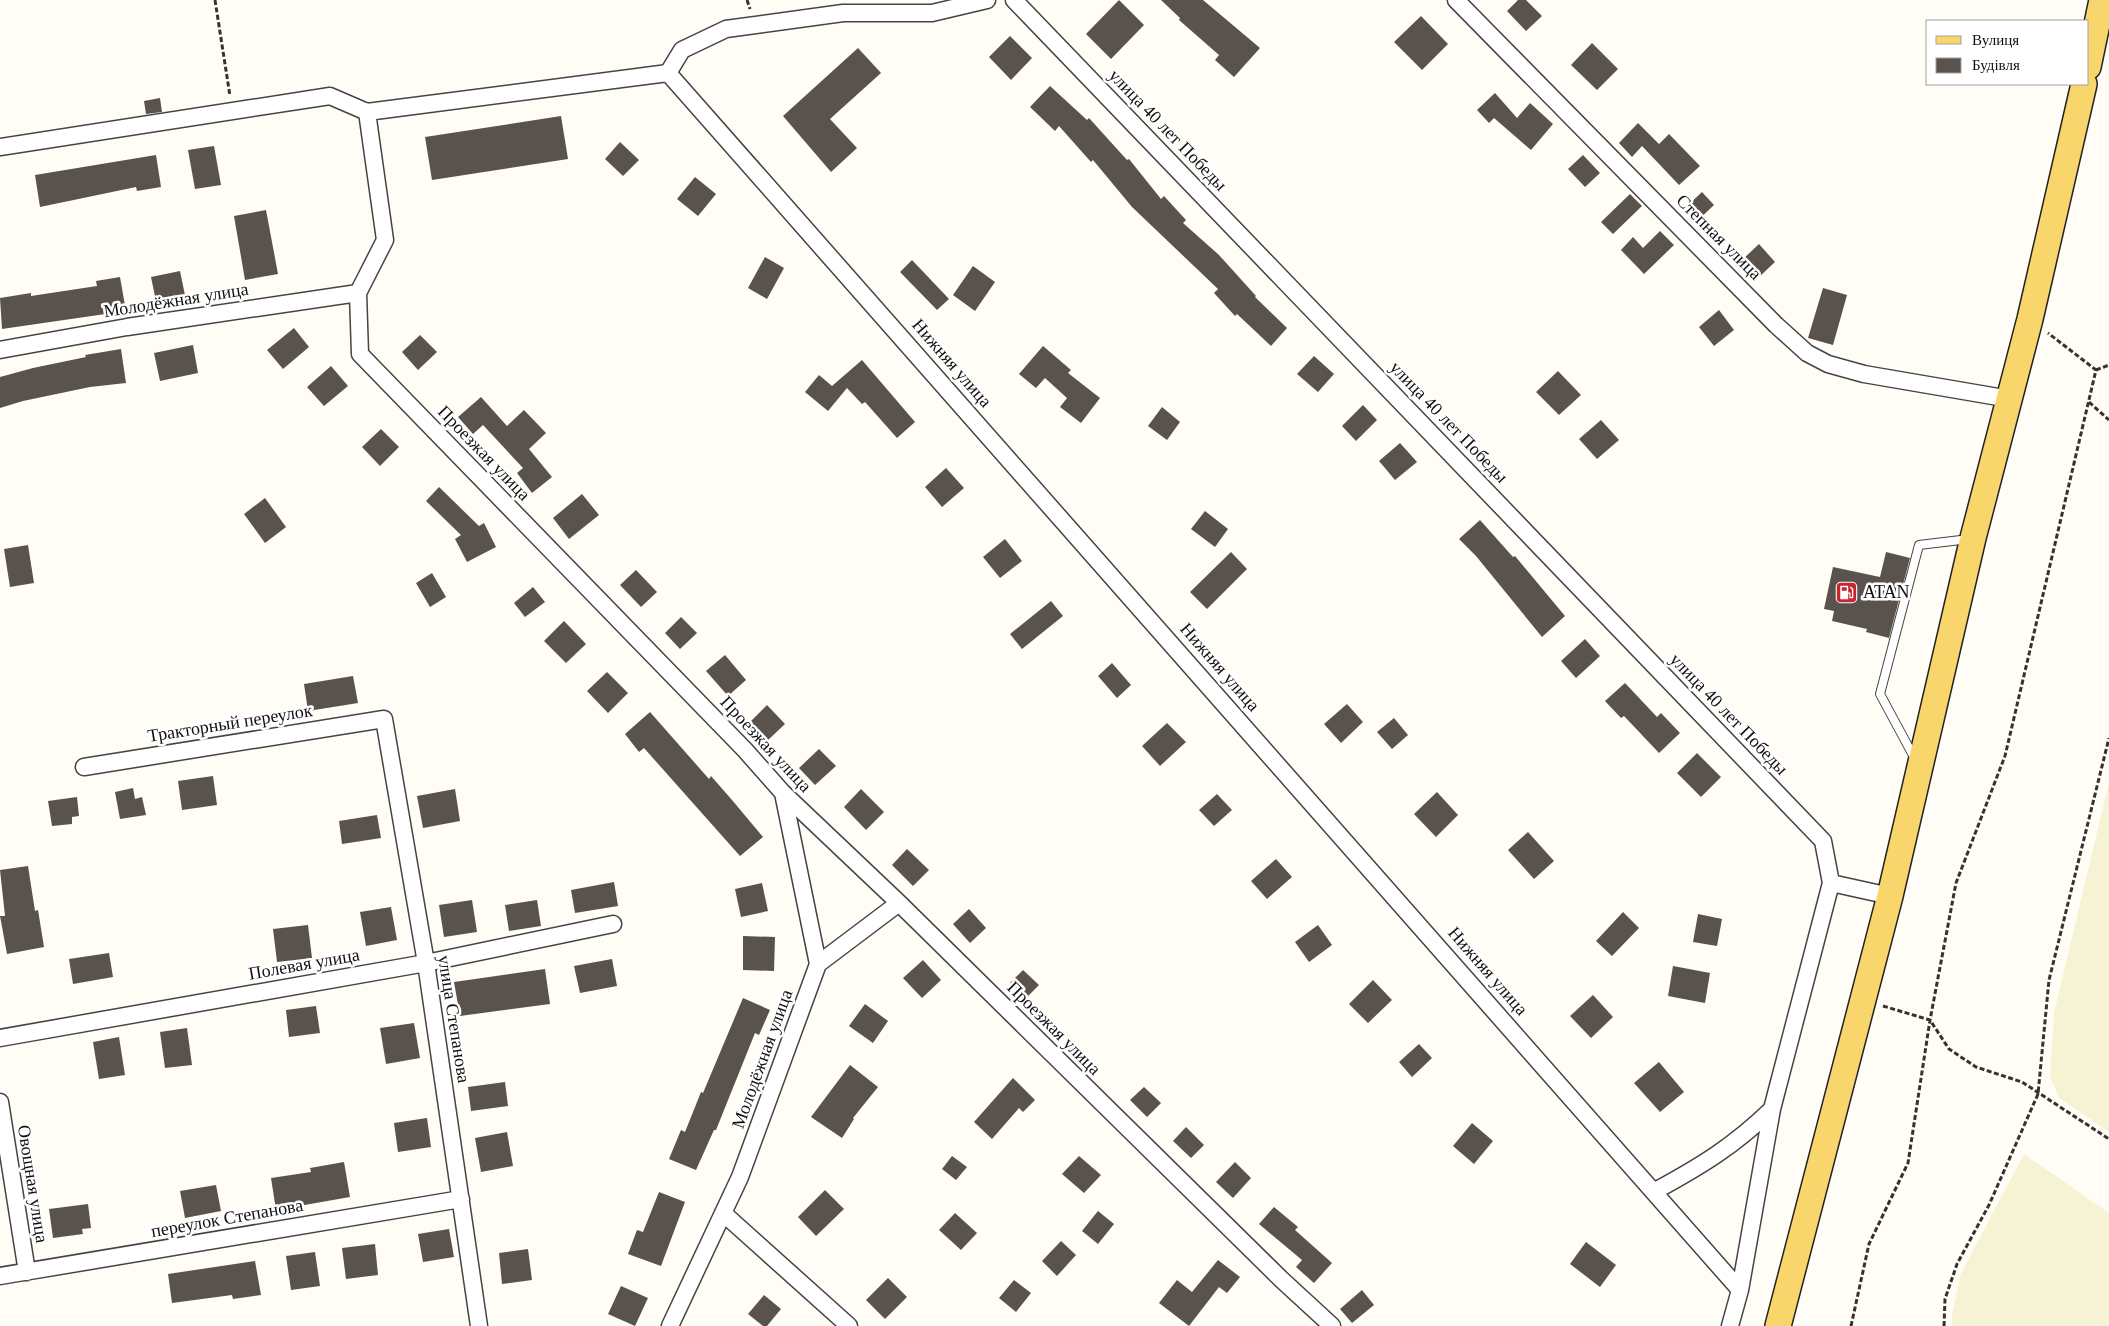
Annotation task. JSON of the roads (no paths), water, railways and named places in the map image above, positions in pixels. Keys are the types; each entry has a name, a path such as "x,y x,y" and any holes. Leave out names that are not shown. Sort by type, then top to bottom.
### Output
{"main road":[{"path":"2089,62 2102,0"},
{"path":"1778,1326 1890,896 1921,770 1973,538 2030,319 2084,85"}],"street":[{"path":"0,147 330,96 367,112 668,73 682,50 726,29 842,13 932,12 987,0"},
{"name":"улица 40 лет Победы","path":"1014,0 1823,841 1831,883"},
{"name":"Степная улица","path":"1456,0 1776,325 1807,353 1828,364 1864,374 2010,399"},
{"name":"Нижняя улица","path":"668,73 1655,1191 1740,1290"},
{"name":"Проезжая улица","path":"367,112 385,240 358,294 360,354 745,750 783,793 899,903 1282,1280 1332,1326"},
{"name":"Молодёжная улица","path":"0,350 127,327 358,294"},
{"name":"Тракторный переулок","path":"84,767 384,718"},
{"name":"улица Степанова","path":"384,718 426,963 479,1326"},
{"path":"783,793 818,964 899,903"},
{"path":"1730,1326 1740,1290 1772,1109 1831,883 1890,896"},
{"name":"Полевая улица","path":"0,1038 426,963 613,924"},
{"name":"Молодёжная улица","path":"670,1326 740,1177 818,964"},
{"name":"Овощная улица","path":"0,1102 27,1272"},
{"path":"1655,1191 1712,1160 1745,1136 1772,1109"},
{"name":"переулок Степанова","path":"0,1276 461,1199"},
{"path":"723,1213 849,1326"}],"lane":[{"path":"1921,770 1880,694 1919,545 1973,538"}],"place":[{"name":"ATAN","path":"1847,592"}]}
